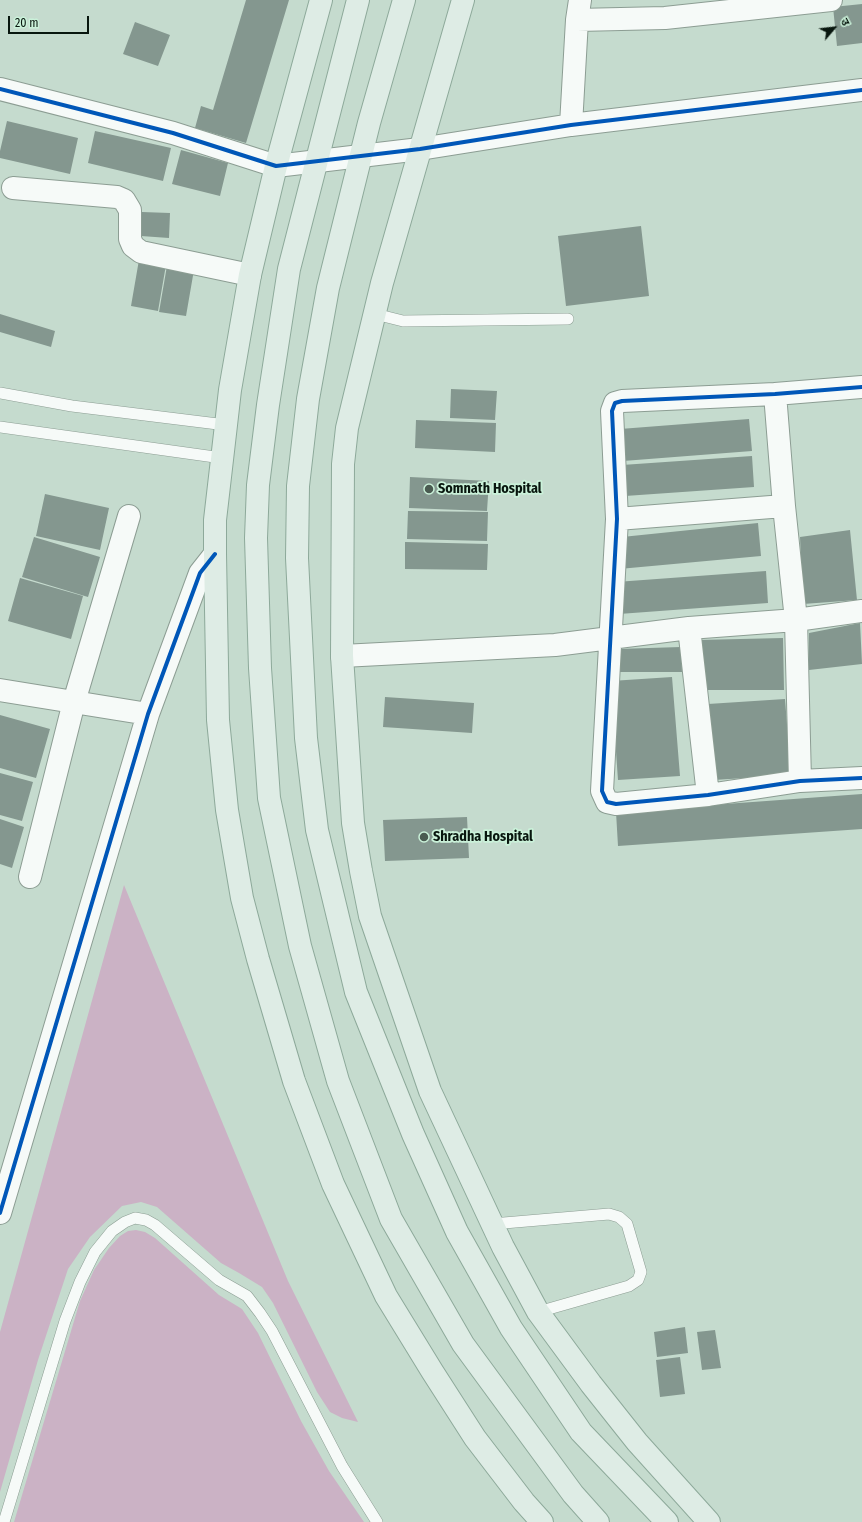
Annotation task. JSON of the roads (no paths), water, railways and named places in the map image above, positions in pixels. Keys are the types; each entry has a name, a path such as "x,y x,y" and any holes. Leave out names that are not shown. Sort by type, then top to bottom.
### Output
{"main road":[{"path":"321,0 276,166 250,275 230,390 222,458 216,520 215,554 218,720 227,810 244,906 258,960 294,1081 333,1184 386,1296 432,1371 475,1438 524,1502 542,1522"},
{"path":"358,0 289,269 267,412 258,485 256,538 260,668 270,798 300,946 338,1081 391,1219 463,1344 573,1494 598,1522"},
{"path":"404,0 361,156 328,288 308,399 298,486 298,572 306,738 317,830 356,992 413,1134 457,1232 511,1328 581,1432 667,1522"},
{"path":"463,0 375,314 347,428 343,464 342,656 353,823 370,916 430,1091 502,1247 538,1312 591,1384 637,1442 709,1522"}],"street":[{"path":"571,125 578,10 666,18 831,0"},
{"path":"0,89 173,133 276,166 420,150 571,125 862,90"},
{"path":"13,188 117,197 124,200 130,210 130,239 133,246 141,252 250,275"},
{"path":"862,387 776,394 622,401 615,403 612,411 617,519 602,791 607,802 616,804 708,795 800,781 862,778"},
{"path":"776,394 784,506 796,620 800,781"},
{"path":"617,519 784,506"},
{"path":"30,877 74,702 129,516"},
{"path":"0,1213 148,714 200,573 215,554"},
{"path":"342,656 555,645 689,628 796,620 862,611"},
{"path":"689,628 708,795"},
{"path":"0,690 148,714"}],"lane":[{"path":"375,314 403,321 568,319"},
{"path":"0,393 72,406 226,425"},
{"path":"0,427 222,458"},
{"path":"492,1224 609,1214 619,1217 627,1224 641,1272 638,1280 629,1286 538,1312"},
{"path":"4,1522 64,1321 80,1282 95,1252 112,1231 125,1222 135,1218 146,1220 155,1226 219,1280 247,1296 272,1331 342,1466 377,1522"}],"place":[{"name":"Somnath Hospital","path":"429,489"},
{"name":"Shradha Hospital","path":"424,837"}]}
